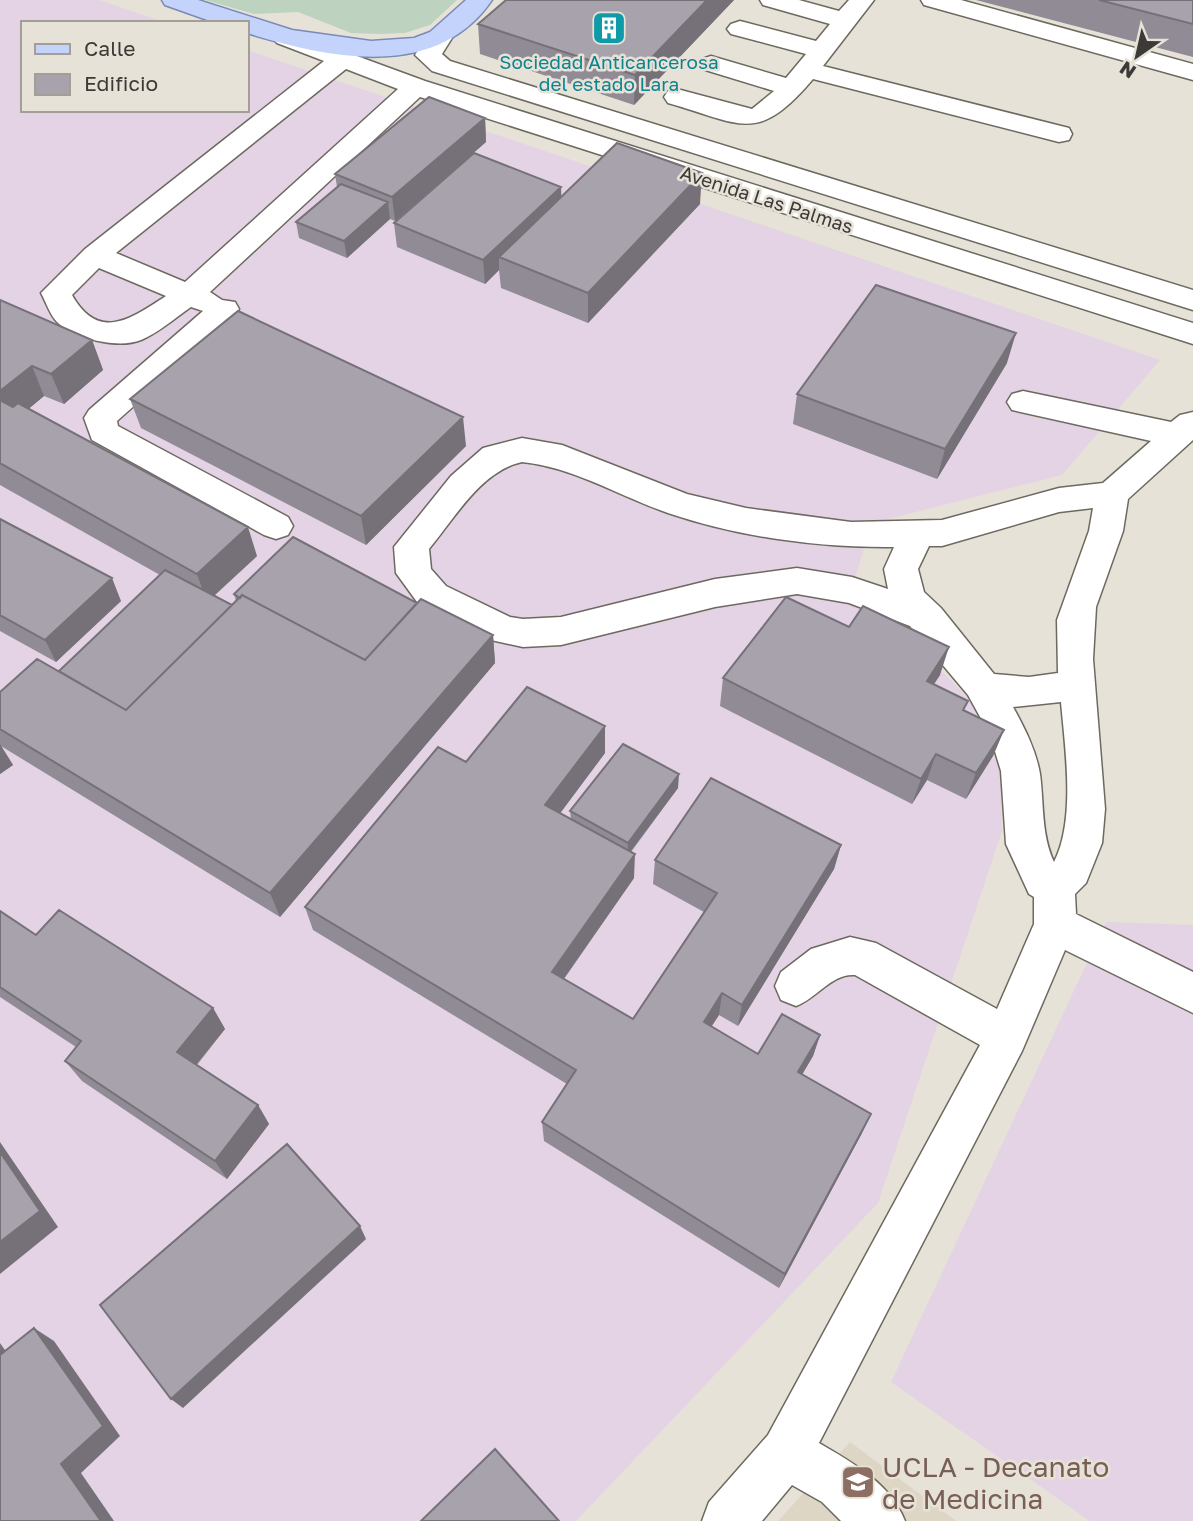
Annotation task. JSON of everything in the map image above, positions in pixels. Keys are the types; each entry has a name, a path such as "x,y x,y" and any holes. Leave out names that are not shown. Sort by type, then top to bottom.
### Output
{"main road":[{"path":"173,0 235,21"},
{"path":"248,25 286,38 346,48 378,48 439,38 480,0"}],"street":[{"path":"772,0 843,20"},
{"path":"677,97 754,119 807,69 843,20 862,0"},
{"path":"933,0 1193,72"},
{"path":"740,29 807,69"},
{"name":"Avenida Las Palmas","path":"286,38 416,87 1193,334"},
{"name":"Avenida Las Palmas","path":"439,38 428,55 441,65 1193,300"},
{"path":"343,60 95,255 56,293 68,315 91,330 131,333 154,321 190,294 416,87"},
{"path":"711,64 807,69 1059,134"},
{"path":"95,255 254,322"},
{"path":"224,309 100,418 103,432 276,526"},
{"path":"1023,402 1185,428"},
{"path":"928,618 852,590 797,582 715,593 561,631 523,633 504,630 433,596 421,586 410,560 411,547 463,484 495,456 522,450 550,453 679,504 746,521 851,535 918,534 942,533 1059,500 1112,494 1185,428"},
{"path":"728,1521 786,1453 1007,1037 1064,883 1072,872 1082,846 1086,754 1074,631 1085,587 1107,528 1112,494"},
{"path":"918,534 901,569 907,597 928,618 981,685 1008,733 1020,771 1026,844 1055,906 1193,993"},
{"path":"981,685 1004,693 1024,694 1049,691 1077,682"},
{"path":"796,986 823,964 842,954 861,957 1007,1037"},
{"path":"786,1453 840,1484 879,1521"}],"shaded area":[{"path":"0,0 99,0 161,21 21,21 21,112 248,112 248,50 1160,360 1062,475 872,523 849,597 914,643 968,698 1000,755 1002,831 878,1203 576,1521 0,1521"},
{"path":"1106,922 1193,925 1193,1521 1090,1521 891,1382"},
{"name":"UCLA - Decanato de Medicina","path":"850,1442 956,1521 778,1521"}],"green space":[{"path":"205,0 457,0 430,25 405,33 380,34 351,33 298,12 254,14"}],"building":[{"path":"506,0 707,0 635,75 478,24"},
{"path":"1099,0 1193,0 1193,24"},
{"path":"429,97 485,118 392,197 335,174"},
{"path":"617,143 702,173 588,293 499,257"},
{"path":"474,153 561,187 483,260 394,223"},
{"path":"341,184 388,202 344,241 296,222"},
{"path":"876,285 1016,333 945,449 797,394"},
{"path":"0,300 92,340 51,374 32,366 0,391"},
{"path":"238,311 463,417 361,516 130,399"},
{"path":"0,400 13,407 18,403 248,527 197,574 0,463"},
{"path":"0,519 112,578 45,640 0,615"},
{"path":"293,537 417,603 365,660 242,595 240,598 234,594"},
{"path":"165,570 232,605 126,710 59,671"},
{"path":"242,595 365,660 421,599 493,635 270,893 0,729 0,692 37,659 126,710"},
{"path":"786,597 849,627 863,606 949,647 927,681 968,701 963,710 1004,730 976,773 936,754 921,779 723,678"},
{"path":"527,687 605,726 545,805 635,854 552,972 633,1019 717,893 655,860 711,778 841,845 742,1005 722,993 704,1022 758,1054 782,1014 820,1035 798,1072 871,1114 785,1274 542,1122 576,1070 305,907 438,747 466,762"},
{"path":"623,744 679,774 628,843 570,811"},
{"path":"59,910 213,1008 177,1052 258,1105 215,1161 65,1061 81,1041 0,987 0,911 36,935"},
{"path":"287,1144 360,1226 171,1399 100,1305"},
{"path":"0,1152 40,1211 0,1242"},
{"path":"34,1328 103,1426 61,1464 101,1521 0,1521 0,1355"},
{"path":"495,1449 559,1521 421,1521"}],"place":[{"name":"Sociedad Anticancerosa del estado Lara","path":"609,28"},
{"name":"UCLA - Decanato de Medicina","path":"858,1482"}]}
